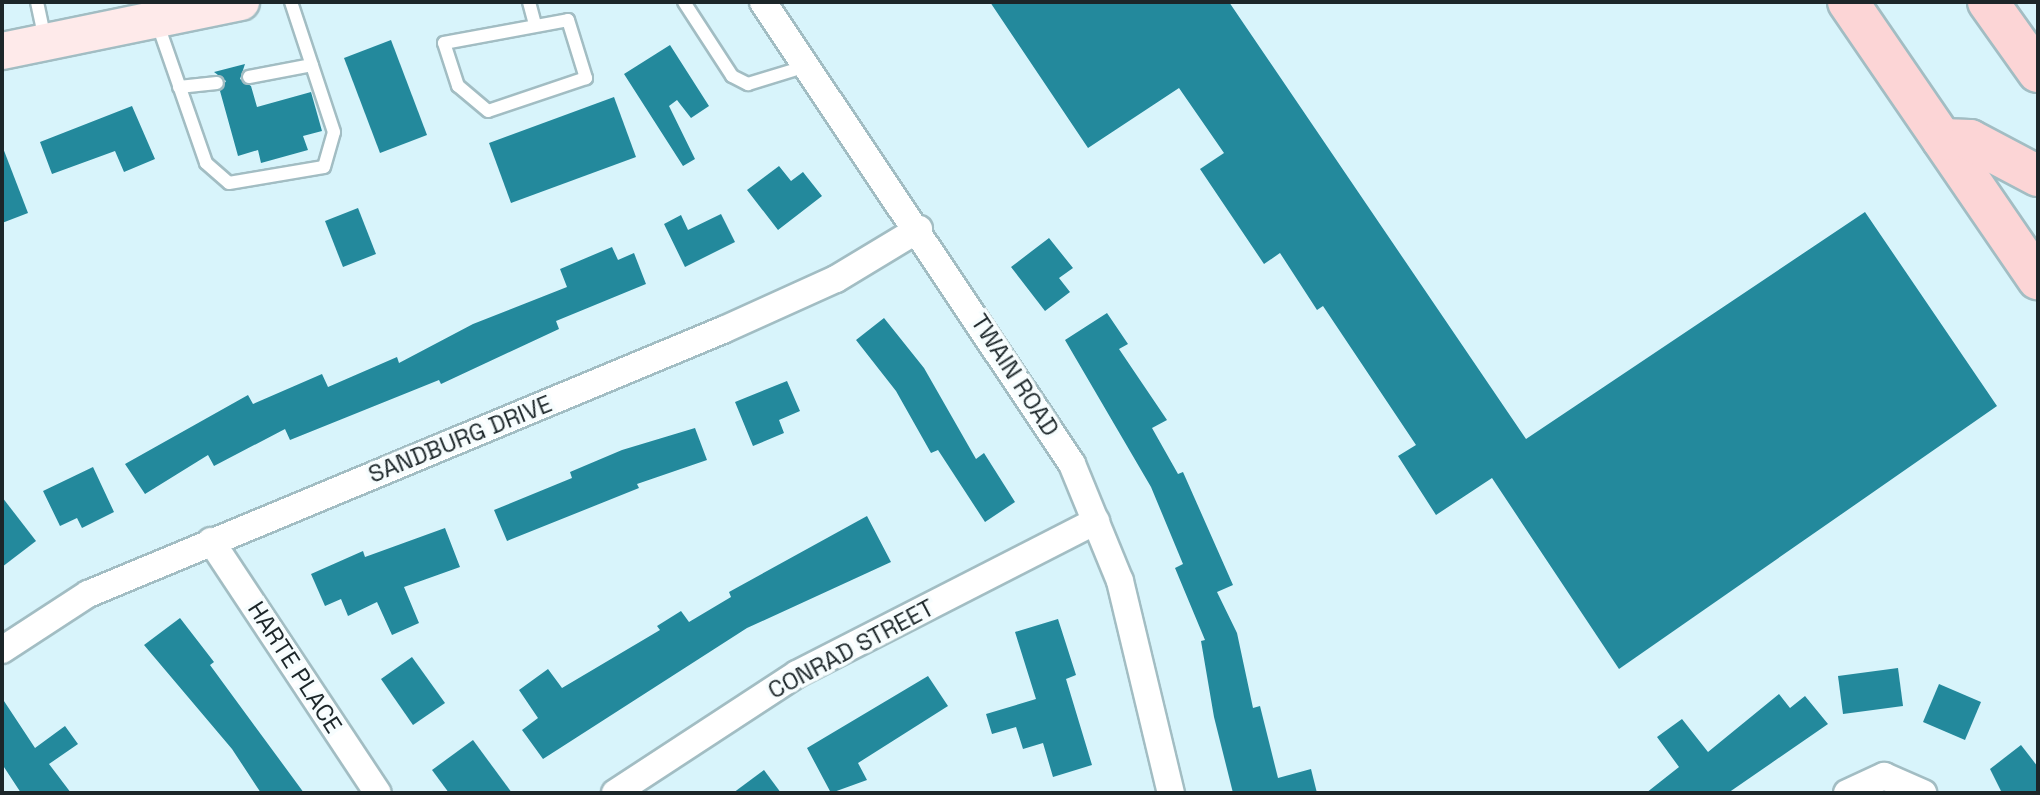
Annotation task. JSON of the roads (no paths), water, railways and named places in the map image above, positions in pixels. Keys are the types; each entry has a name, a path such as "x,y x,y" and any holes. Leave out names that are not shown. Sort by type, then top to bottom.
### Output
{"main road":[{"path":"2,51 173,12 241,2"},
{"path":"1848,2 2038,279"},
{"path":"1988,2 2038,72"},
{"path":"1942,139 1970,140 2038,176"}],"street":[{"name":"TWAIN ROAD","path":"763,2 919,229 1072,464 1120,581 1171,793"},
{"name":"SANDBURG DRIVE","path":"2,650 88,594 723,330 836,279 919,229"},
{"name":"CONRAD STREET","path":"615,793 797,674 1096,521"},
{"name":"HARTE PLACE","path":"211,541 378,793"},
{"path":"1847,793 1884,776 1923,793"}],"lane":[{"path":"37,2 46,42"},
{"path":"173,12 179,87 206,163 229,183 324,167 334,132 291,2"},
{"path":"529,2 535,25"},
{"path":"684,2 732,76 748,84 807,66"},
{"path":"568,20 586,78 488,111 458,86 444,43 535,25 568,20"},
{"path":"249,77 312,65"},
{"path":"179,87 217,83"}]}
